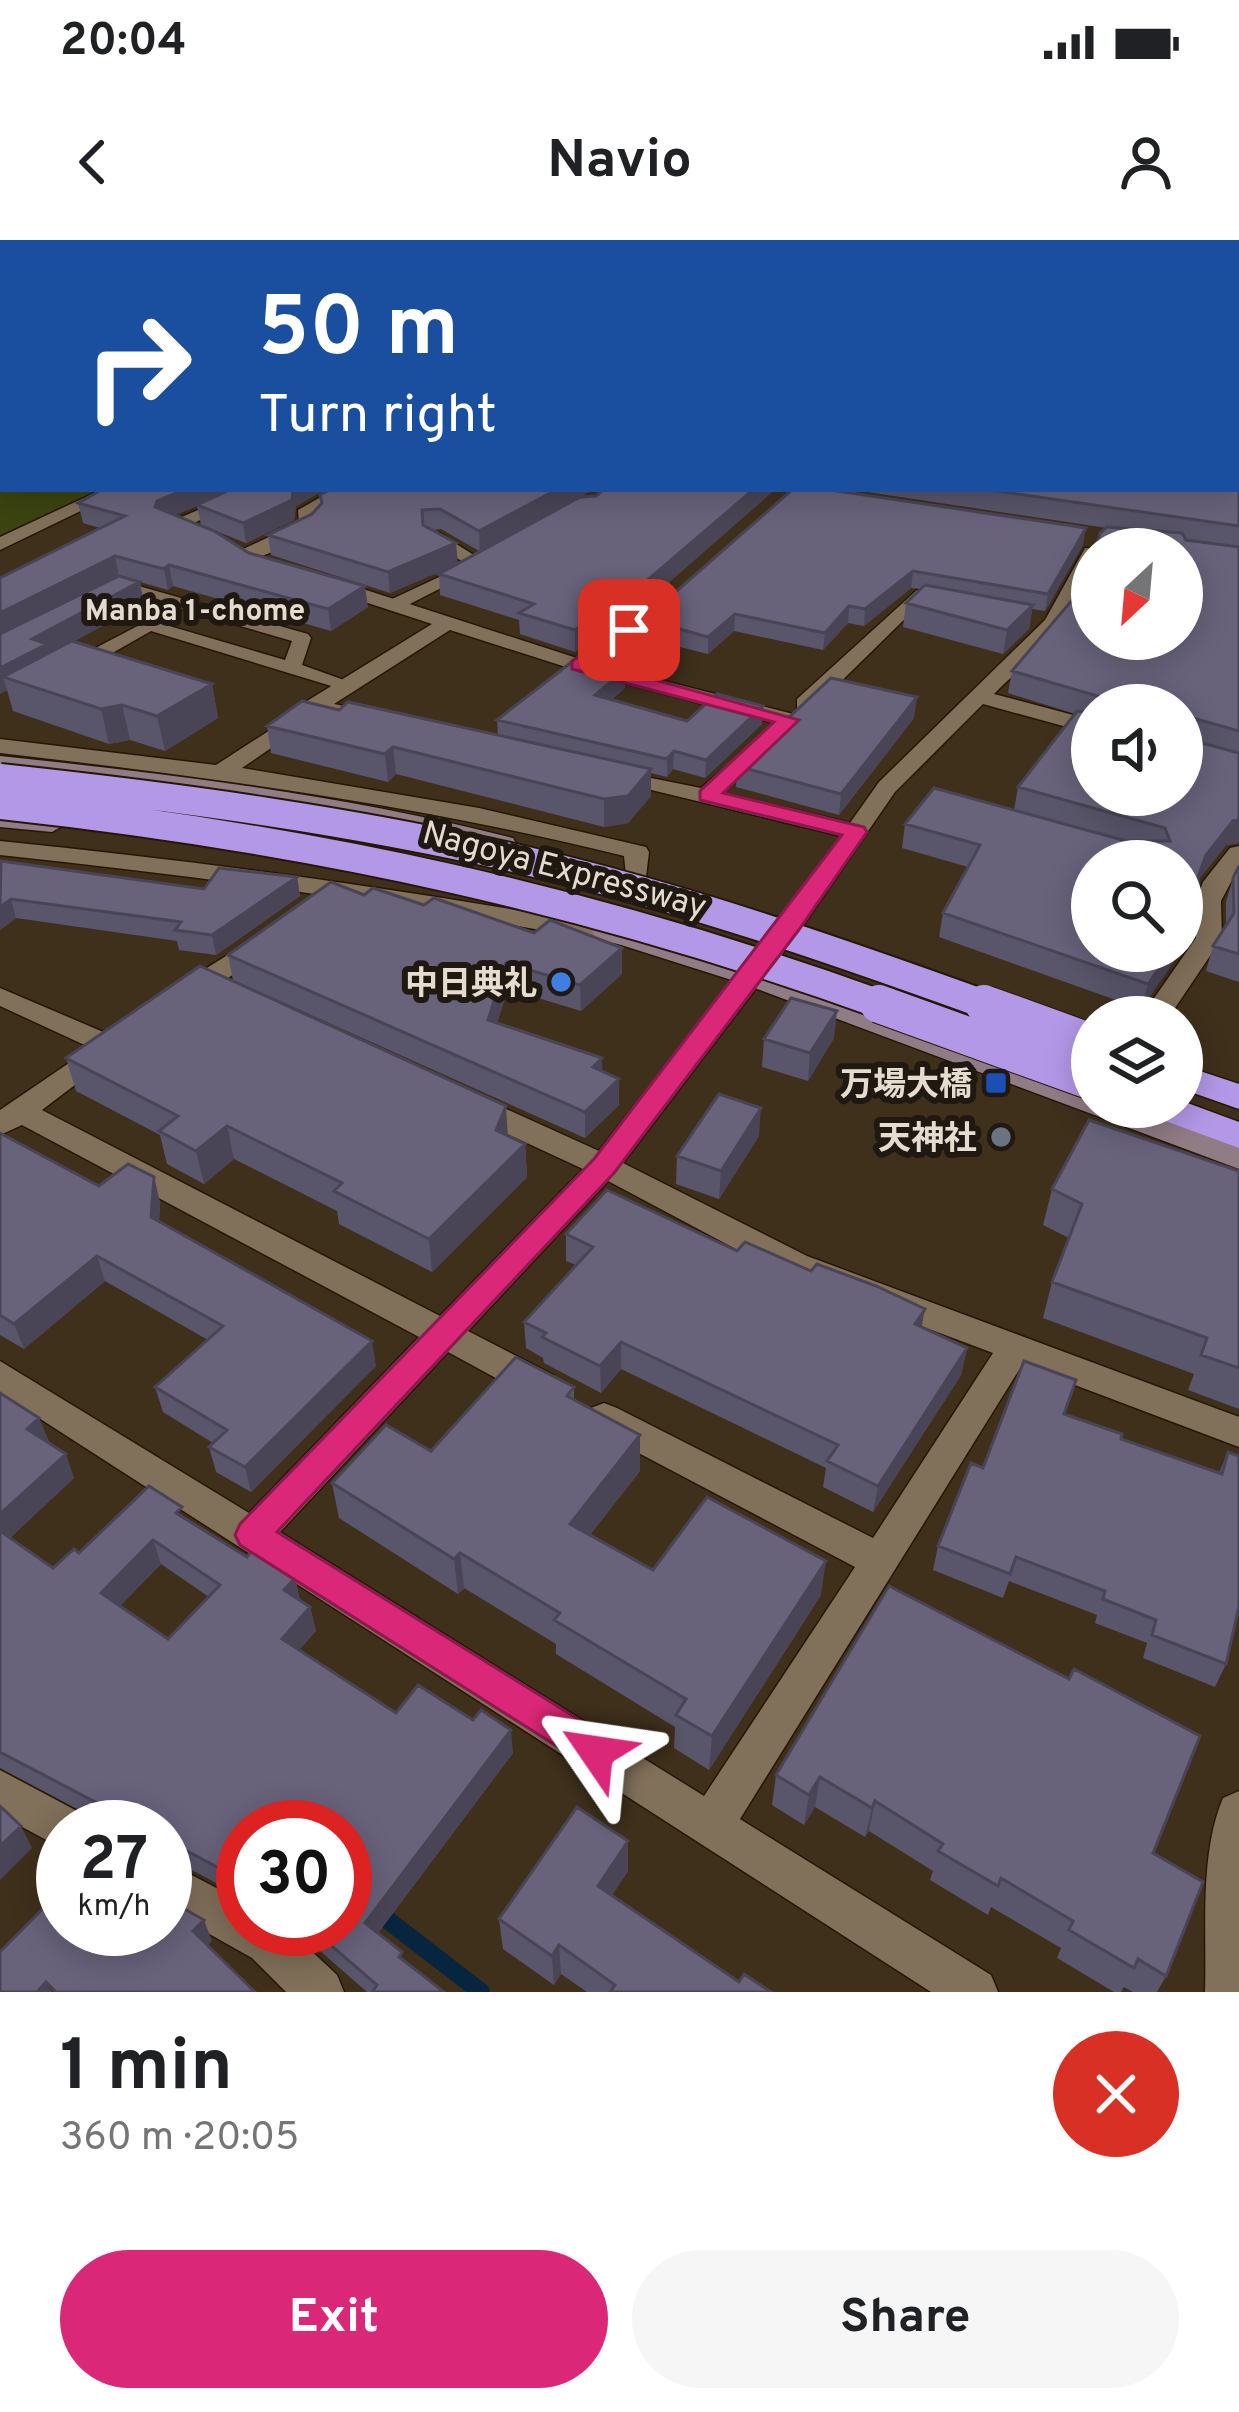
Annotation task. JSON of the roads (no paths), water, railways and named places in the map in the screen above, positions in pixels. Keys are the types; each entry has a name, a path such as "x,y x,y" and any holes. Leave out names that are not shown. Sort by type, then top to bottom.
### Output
{"highway":[{"name":"Nagoya Expressway","path":"0,778 248,808 527,861 705,908 1071,1036"},
{"name":"Nagoya Expressway","path":"0,805 330,850 506,887 682,938 1071,1074"},
{"path":"1203,1084 1239,1097"},
{"path":"1203,1122 1239,1136"}],"main road":[{"path":"0,764 306,800 426,821 789,926 1071,1026"},
{"path":"0,820 265,853 505,902 751,977 1071,1094"},
{"path":"1203,1073 1239,1086"},
{"path":"1160,1128 1239,1158"}],"street":[{"path":"0,544 111,492"},
{"path":"254,492 172,525 217,540 252,560 305,527 312,520 304,514 343,492"},
{"path":"306,578 579,665 789,720"},
{"path":"252,1535 604,1166 856,832 981,698 1071,580"},
{"path":"707,795 916,596 962,605"},
{"path":"223,771 447,623"},
{"path":"579,665 606,646"},
{"path":"981,698 1071,722"},
{"path":"316,706 367,718"},
{"path":"0,746 223,771 419,801 637,852 636,880"},
{"path":"596,770 856,832"},
{"path":"0,848 338,887 624,937"},
{"path":"1169,996 1209,938 1204,877 1239,854"},
{"path":"245,1001 195,988 338,887"},
{"path":"0,996 122,1040 10,1119 444,1335 880,1561"},
{"path":"454,1097 604,1166 795,1264 1239,1432"},
{"path":"711,1825 1015,1347"},
{"path":"0,1375 974,1992"},
{"path":"0,1791 36,1812"},
{"path":"1229,1992 1231,1876 1239,1813"},
{"path":"283,1956 320,1992"}],"lane":[{"path":"433,537 480,564"},
{"path":"398,604 499,552"},
{"path":"100,597 121,586 302,638 292,668"},
{"path":"56,676 149,625 348,686"}],"waterway":[{"path":"376,1911 481,1992"}],"place":[{"name":"中日典礼","path":"561,982"},
{"name":"万場大橋","path":"996,1083"},
{"name":"天神社","path":"1001,1137"}],"district":[{"name":"Manba 1-chome","path":"195,610"}]}
